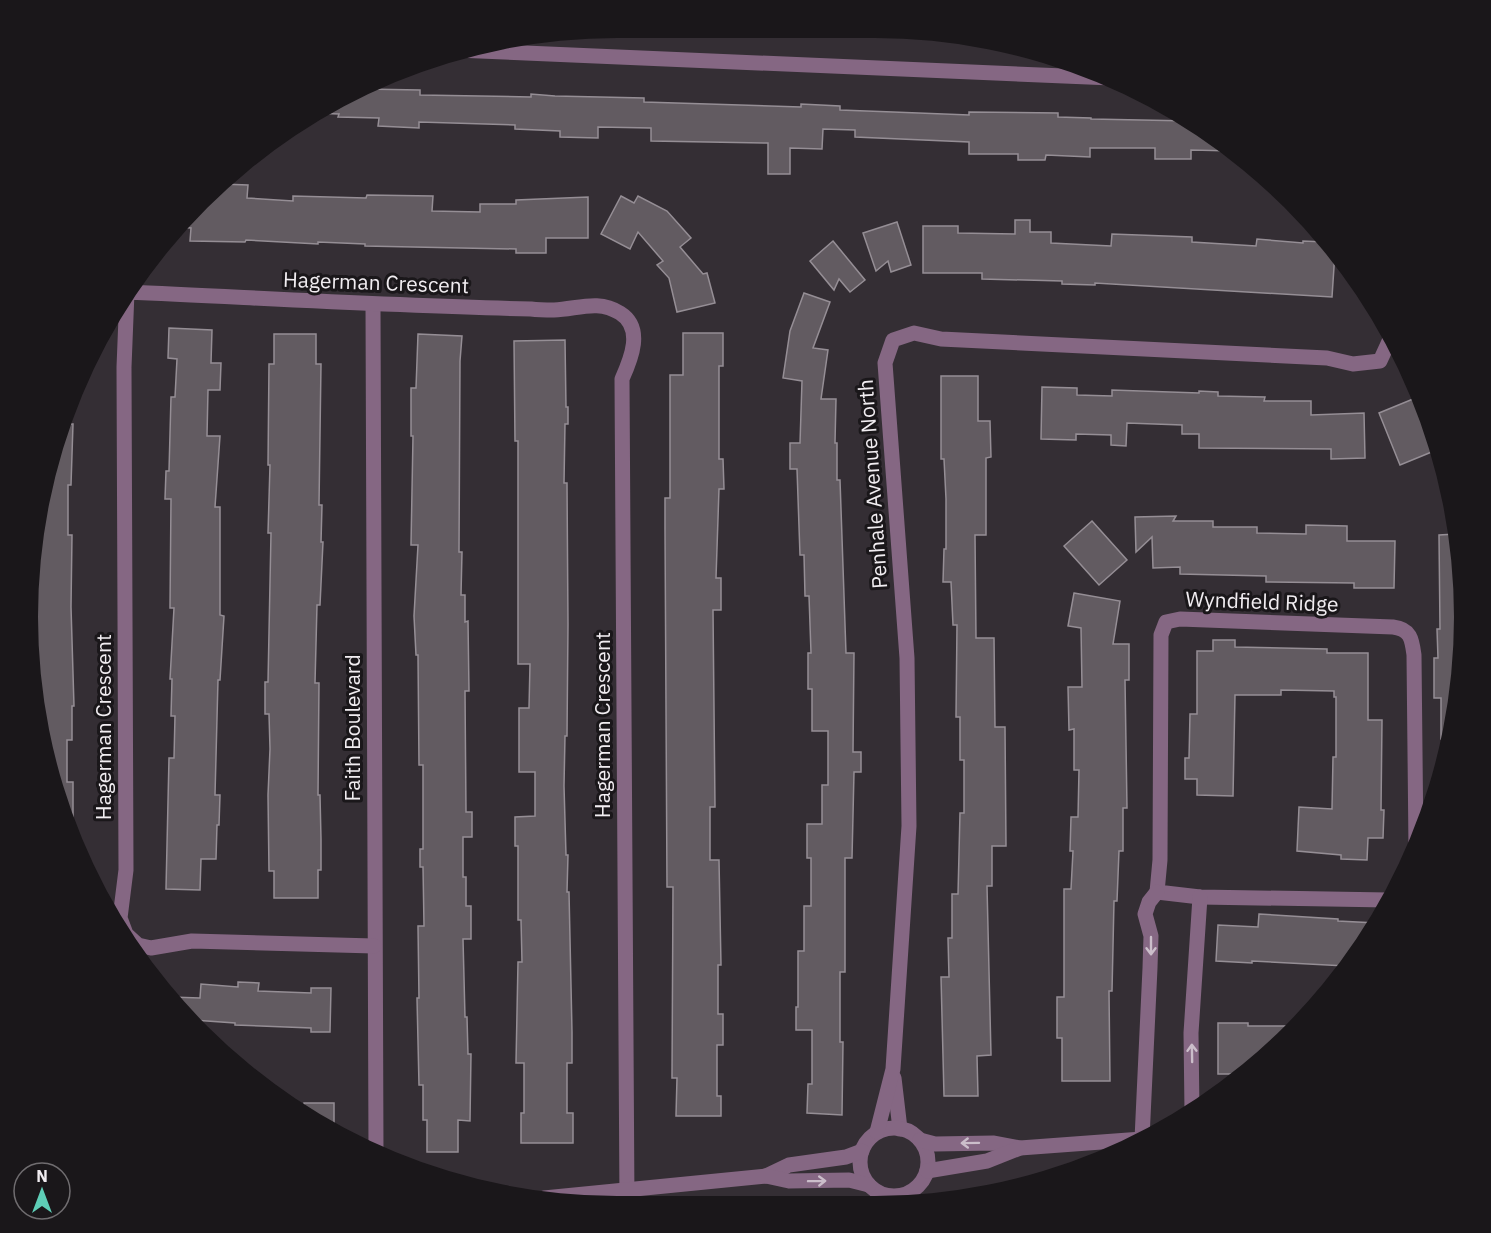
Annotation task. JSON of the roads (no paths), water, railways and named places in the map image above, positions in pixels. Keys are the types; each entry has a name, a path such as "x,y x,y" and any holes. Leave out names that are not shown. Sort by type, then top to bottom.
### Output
{"street":[{"path":"492,52 1083,77"},
{"name":"Hagerman Crescent","path":"137,293 373,305 554,310 597,305 622,314 631,325 634,339 632,358 622,379 627,1196"},
{"name":"Faith Boulevard","path":"373,305 376,1143"},
{"name":"Hagerman Crescent","path":"120,915 126,870 124,367 126,309"},
{"name":"Penhale Avenue North","path":"900,1129 893,1069 909,826 907,658 885,363 893,340 914,333 941,339 1327,358 1353,364 1380,361 1386,346"},
{"name":"Wyndfield Ridge","path":"1142,1130 1151,936 1145,914 1149,902 1157,892 1160,860 1161,635 1166,622 1180,618 1394,627 1407,632 1411,636 1414,655 1416,821"},
{"path":"1157,892 1200,897 1379,900"},
{"path":"1192,1101 1191,1033 1200,897"},
{"name":"Hagerman Crescent","path":"140,946 151,948 192,941 374,946"},
{"name":"Penhale Avenue North","path":"877,1132 893,1069"},
{"path":"875,1194 862,1174 860,1163 862,1151 867,1141 877,1132 888,1128 911,1132 920,1140 927,1153 927,1171 910,1194"},
{"path":"920,1140 935,1144 994,1143 1020,1148 1120,1141"},
{"path":"927,1171 987,1161 1020,1148"},
{"path":"766,1176 789,1165 846,1157 862,1151"},
{"path":"580,1194 766,1176 789,1181 849,1180 875,1194"}]}
